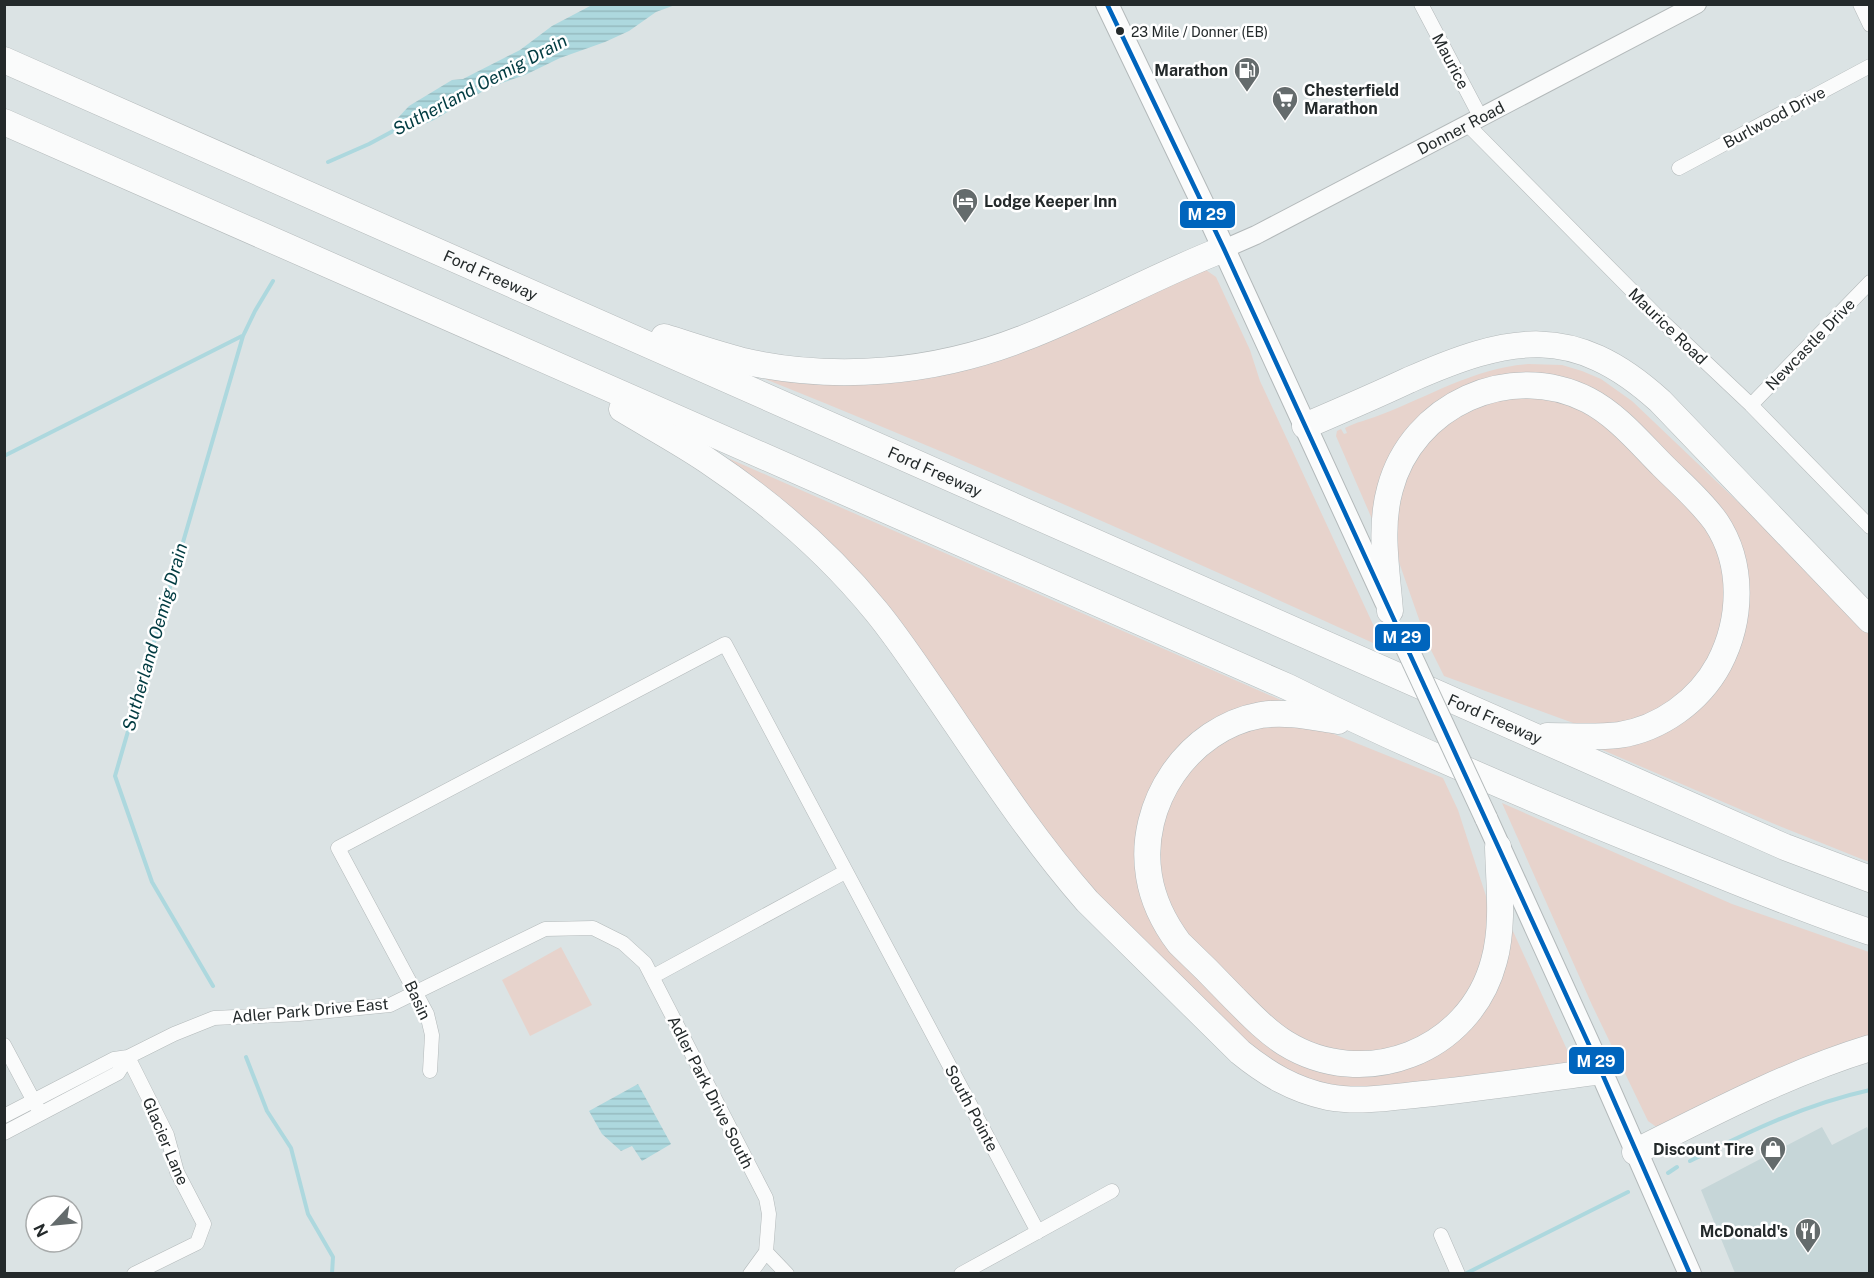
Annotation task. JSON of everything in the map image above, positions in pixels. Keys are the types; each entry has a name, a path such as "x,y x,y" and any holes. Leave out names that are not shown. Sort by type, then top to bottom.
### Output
{"highway":[{"name":"Ford Freeway","path":"4,60 1785,847 1869,879"},
{"path":"4,122 1288,687 1365,725 1579,818 1869,933"},
{"path":"530,294 743,361 811,371 871,372 933,365 999,348 1194,260 1224,249"},
{"path":"1305,426 1470,355 1516,345 1544,345 1581,351 1601,358 1621,370 1660,401 1869,620"},
{"path":"526,352 706,460 800,530 876,611 1023,822 1087,902 1257,1067 1275,1079 1311,1093 1363,1100 1601,1071"},
{"path":"1395,622 1384,535 1389,490 1396,468 1418,434 1448,408 1467,397 1487,390 1509,386 1551,388 1580,397 1598,406 1624,427 1702,504 1716,522 1726,541 1736,580 1737,600 1731,636 1725,652 1707,683 1686,704 1655,724 1639,731 1610,736 1535,736"},
{"path":"1365,725 1278,713 1232,724 1204,740 1178,765 1158,798 1148,837 1149,876 1153,895 1169,929 1179,943 1270,1033 1301,1052 1319,1059 1358,1065 1378,1064 1414,1053 1448,1033 1475,1003 1487,983 1494,962 1500,919 1498,847"},
{"path":"1635,1152 1771,1086 1869,1048"}],"main road":[{"path":"1107,4 1224,249 1601,1071 1690,1274"}],"street":[{"name":"Maurice","path":"1420,4 1474,122"},
{"name":"Donner Road","path":"1224,249 1256,235 1697,4"},
{"path":"1860,4 1869,25"},
{"name":"Burlwood Drive","path":"1679,168 1869,66"},
{"name":"Maurice Road","path":"1474,122 1661,320 1751,405 1869,527"},
{"name":"Newcastle Drive","path":"1751,405 1869,282"},
{"name":"Basin","path":"430,1071 432,1035 427,1014 338,848 725,644 845,872"},
{"path":"652,977 845,872"},
{"name":"South Pointe","path":"845,872 1038,1232"},
{"name":"Adler Park Drive East","path":"4,1116 114,1059 129,1056 214,1018 299,1014 390,1005 545,929 593,928 623,943"},
{"name":"Adler Park Drive South","path":"623,943 645,963 766,1198 769,1214 766,1252"},
{"path":"4,1045 41,1114"},
{"name":"Adler Park Drive East","path":"4,1133 118,1073 129,1056"},
{"name":"Glacier Lane","path":"129,1056 167,1135 177,1172 204,1224 197,1243 134,1274"},
{"path":"961,1274 1112,1191"},
{"path":"1441,1235 1458,1274"},
{"path":"750,1274 766,1252 787,1274"}],"shaded area":[{"path":"1203,268 1216,277 1250,350 1260,381 1384,648 1068,506 750,373 856,381"},
{"path":"1528,364 1562,365 1582,371 1601,379 1632,401 1780,542 1869,631 1869,862 1591,745 1708,691 1737,553 1592,396 1454,397 1372,519 1336,436 1337,431 1341,429 1344,434 1347,433 1345,428 1349,426 1471,377 1489,371"},
{"path":"1547,397 1597,417 1693,507 1717,544 1728,595 1712,659 1672,704 1626,723 1576,724 1444,676 1427,642 1395,545 1395,527 1405,473 1436,430 1493,398"},
{"path":"730,459 1283,701 1267,705 1196,734 1138,870 1262,1038 1393,1070 1506,962 1512,929 1569,1054 1568,1062 1561,1067 1341,1091 1274,1068 1093,895 915,648 728,463"},
{"path":"1260,726 1314,726 1443,778 1458,810 1486,896 1489,921 1485,959 1459,1008 1429,1033 1391,1050 1333,1052 1282,1029 1189,940 1167,903 1157,867 1164,811 1193,764 1225,739"},
{"path":"1502,803 1732,904 1869,952 1869,1040 1662,1127 1655,1126 1648,1121 1592,1005"},
{"path":"561,947 592,1005 530,1036 502,980"},
{"path":"1822,1127 1832,1145 1867,1127 1869,1132 1869,1273 1735,1273 1701,1190"}],"water":[{"path":"592,5 675,5 656,12 629,31 605,42 490,87 434,120 410,130 396,120 409,106 452,80 463,79 520,50 552,26"},
{"path":"638,1084 671,1144 642,1161 632,1146 621,1151 602,1134 589,1111"}],"waterway":[{"name":"Sutherland Oemig Drain","path":"328,162 408,123"},
{"name":"Sutherland Oemig Drain","path":"213,986 152,882 115,776 243,336 273,281"},
{"path":"4,456 242,336"},
{"name":"Sutherland Oemig Drain","path":"246,1057 267,1111 291,1148 308,1214 333,1257 332,1274"},
{"path":"1690,1161 1756,1129 1800,1111 1870,1090"},
{"path":"1668,1173 1677,1167"},
{"path":"1465,1274 1628,1192"}],"transit line":[{"path":"1107,4 1224,249 1601,1071 1690,1274"}],"place":[{"name":"23 Mile / Donner (EB)","path":"1120,31"},
{"name":"Marathon","path":"1247,93"},
{"name":"Chesterfield Marathon","path":"1285,122"},
{"name":"Lodge Keeper Inn","path":"965,224"},
{"name":"Discount Tire","path":"1773,1172"},
{"name":"McDonald's","path":"1808,1254"}]}
